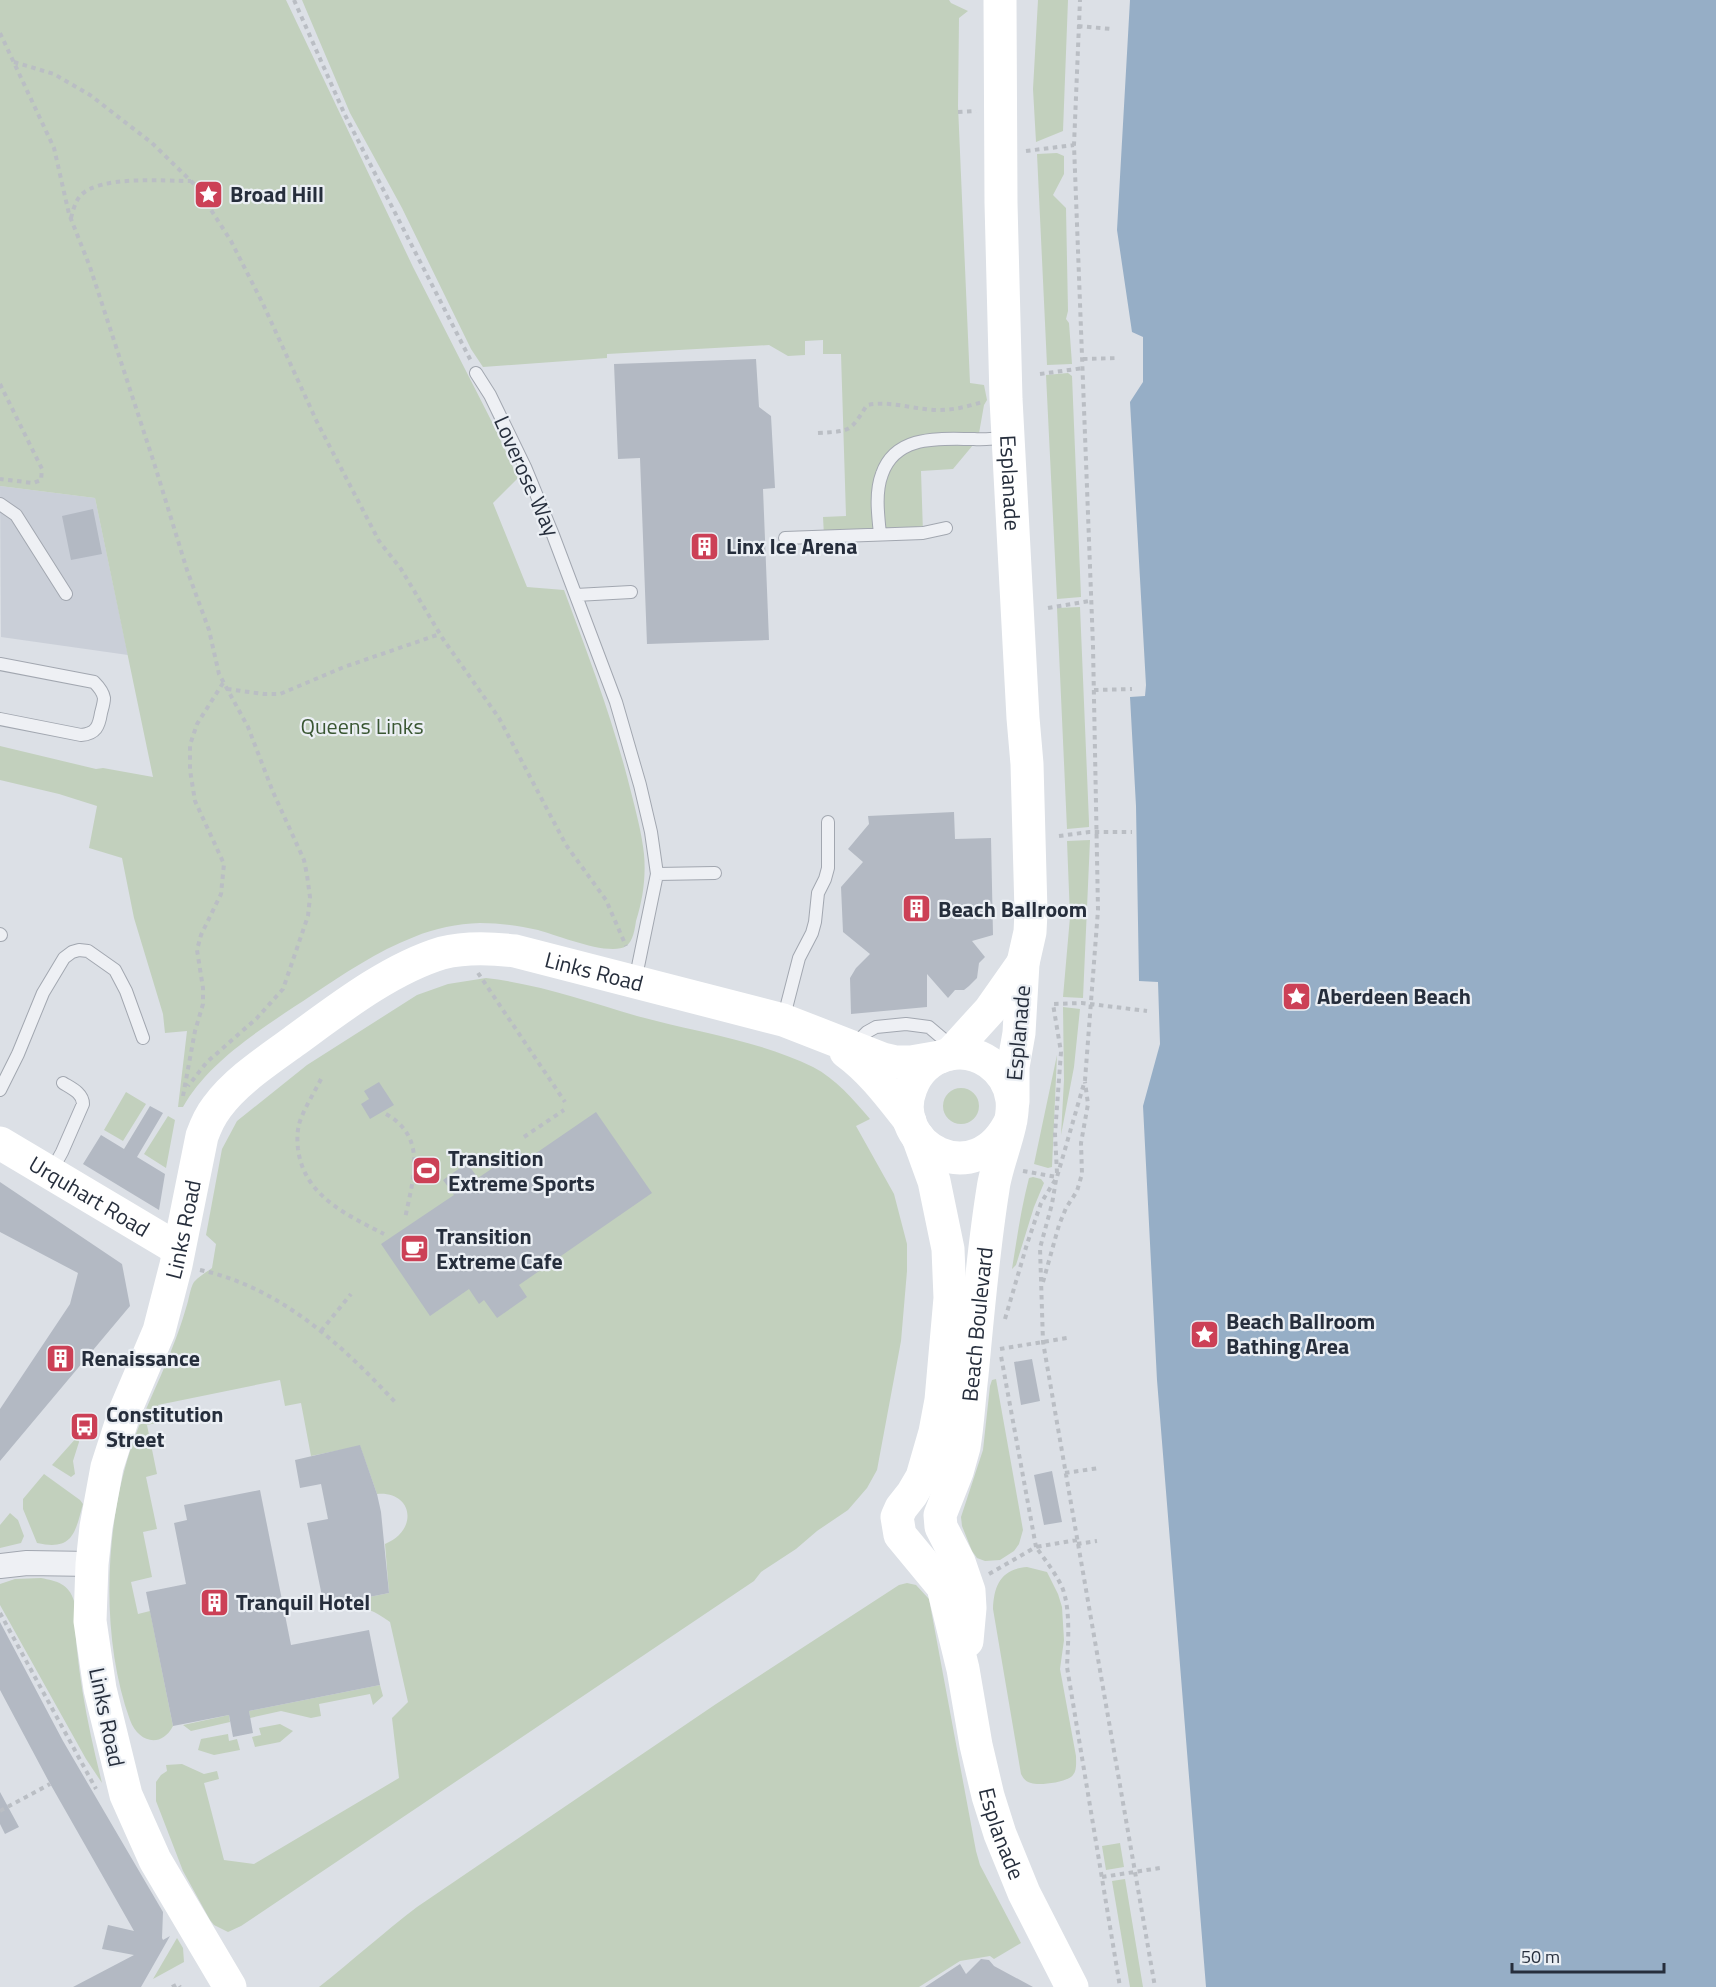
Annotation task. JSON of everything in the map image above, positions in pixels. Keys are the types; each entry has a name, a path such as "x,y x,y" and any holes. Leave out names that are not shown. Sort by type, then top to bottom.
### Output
{"street":[{"name":"Esplanade","path":"1000,0 1001,202 1006,399 1027,764 1031,895 1030,932 1023,963 1012,1111"},
{"name":"Links Road","path":"217,1983 155,1860 126,1795 94,1657 90,1621 92,1564 101,1495 125,1411 156,1342 177,1257 202,1136 208,1119 231,1092 272,1058 366,992 418,962 442,953 462,950 491,948 515,951 783,1020 841,1044 896,1062 911,1062 952,1053"},
{"name":"Esplanade","path":"952,1053 990,1010 1023,963"},
{"name":"Links Road","path":"841,1044 880,1083 914,1129"},
{"path":"952,1053 979,1057 992,1064 1006,1081 1012,1111 1004,1135 992,1147 978,1155 961,1158 945,1156 930,1149 914,1129 907,1106 909,1090 926,1065 952,1053"},
{"name":"Beach Boulevard","path":"941,1527 940,1515 964,1447 993,1186 1012,1111"},
{"name":"Beach Boulevard","path":"900,1535 897,1517 922,1477 935,1432 943,1379 950,1298 948,1249 934,1181 914,1129"},
{"name":"Urquhart Road","path":"0,1143 50,1173 177,1257"},
{"name":"Esplanade","path":"941,1527 956,1554 969,1591 969,1629 963,1669"},
{"name":"Esplanade","path":"900,1535 943,1587 963,1669 976,1745 1000,1834 1020,1884 1072,1987"},
{"path":"0,1566 27,1563 92,1564"}],"lane":[{"name":"Loverose Way","path":"476,373 490,395 525,467 576,595 626,733 649,823 657,874 635,982"},
{"path":"880,534 878,490 882,474 890,458 900,449 932,438 1008,438"},
{"path":"0,504 16,514 66,594"},
{"path":"785,538 923,533 946,528"},
{"path":"576,595 631,592"},
{"path":"0,664 94,682 101,690 104,699 100,723 96,730 89,734 81,735 0,719"},
{"path":"783,1020 793,975 815,922 818,893 828,868 828,822"},
{"path":"657,874 715,873"},
{"path":"0,1090 18,1054 43,993 64,958 72,952 88,951 115,970 126,991 143,1038"},
{"path":"50,1173 83,1104 80,1094 63,1083"}],"path":[{"path":"294,0 345,115 476,373"},
{"path":"1080,0 1074,145 1084,368 1098,910 1085,1080 1057,1177 1040,1248 1042,1341 1155,1987"},
{"path":"1078,26 1111,29"},
{"path":"0,33 54,148 63,194 90,267 187,570 209,630 215,662 223,683 248,727 273,792 304,860 309,885 310,904 284,990 257,1018 207,1062 188,1086"},
{"path":"14,62 54,74 90,95 152,143 191,181 231,241 268,314 317,422 380,541 407,579 440,634 499,718 566,845 606,900 621,937"},
{"path":"1025,151 1074,145"},
{"path":"71,219 79,197 87,190 105,183 191,181"},
{"path":"1083,359 1119,358"},
{"path":"1040,374 1084,368"},
{"path":"0,384 43,475 41,480 33,483 0,479"},
{"path":"818,433 843,432 852,428 867,405 876,403 927,410 948,410 987,400 1006,399"},
{"path":"1048,608 1090,601"},
{"path":"226,688 280,694 344,667 440,634"},
{"path":"183,1096 195,1031 203,1004 197,950 201,935 221,894 224,864 195,801 190,770 190,745 197,724 223,683"},
{"path":"1094,690 1132,689"},
{"path":"1059,836 1097,832 1132,832"},
{"path":"462,950 565,1102"},
{"path":"1005,1320 1041,1203 1057,1177 1055,1134 1060,1052 1053,1004 1091,1004 1147,1011"},
{"path":"321,1079 299,1123 297,1139 299,1157 306,1176 326,1200 351,1217 384,1234"},
{"path":"1042,1285 1059,1225 1077,1191 1082,1174 1081,1143 1088,1104 1085,1080"},
{"path":"524,1137 564,1110"},
{"path":"386,1114 407,1130 414,1150 414,1172 405,1220"},
{"path":"1022,1171 1057,1177"},
{"path":"177,1257 279,1302 321,1331 356,1362 395,1402"},
{"path":"321,1331 351,1294"},
{"path":"1000,1349 1067,1338"},
{"path":"1000,1340 1035,1547 1054,1572 1064,1594 1068,1633 1068,1667 1120,1987"},
{"path":"1065,1473 1099,1468"},
{"path":"983,1577 1035,1547 1097,1541"},
{"path":"0,1811 50,1784"},
{"path":"1102,1877 1160,1868"},
{"path":"172,1987 178,1984 180,1987"}],"shaded area":[{"path":"0,486 95,498 128,655 1,637"}],"green space":[{"name":"Queens Links","path":"0,0 286,0 413,267 518,478 493,503 527,587 564,590 592,665 624,766 639,823 644,854 645,871 642,896 633,935 626,946 608,949 538,930 480,923 455,925 422,934 361,963 258,1031 208,1074 183,1107 178,1107 187,1031 165,1033 163,1014 134,918 122,858 89,848 97,806 0,780 0,746 96,769 103,768 153,777 95,498 0,486"},
{"path":"302,0 949,0 968,11 959,18 958,106 970,383 984,385 987,400 978,439 953,469 921,471 923,533 824,536 823,517 846,516 841,354 823,354 823,340 805,341 805,355 788,356 769,345 607,354 607,358 483,367 471,349 402,208 350,113"},
{"path":"1038,0 1068,0 1063,131 1036,142 1033,89"},
{"path":"1057,153 1064,156 1064,174 1053,195 1066,208 1068,311 1066,319 1069,323 1072,364 1047,365 1037,154"},
{"path":"1068,373 1072,376 1081,597 1057,599 1046,375"},
{"path":"1080,607 1089,827 1067,829 1057,608"},
{"path":"1090,840 1083,998 1063,997 1070,917 1067,841"},
{"path":"486,978 543,989 637,1016 748,1043 792,1058 813,1067 837,1083 870,1119 856,1126 894,1194 907,1244 901,1341 877,1470 867,1488 848,1510 761,1572 754,1581 256,1916 228,1932 214,1925 210,1920 183,1871 156,1801 156,1782 167,1771 166,1765 182,1764 204,1774 217,1771 219,1779 204,1783 224,1860 254,1864 399,1778 392,1718 408,1702 390,1622 362,1608 330,1609 329,1605 389,1593 385,1544 396,1538 403,1530 407,1521 407,1513 404,1505 398,1499 389,1495 377,1494 360,1446 311,1456 301,1403 285,1406 280,1380 158,1405 161,1422 147,1425 157,1474 146,1477 157,1529 143,1532 152,1577 131,1582 138,1614 150,1611 173,1726 162,1738 150,1740 138,1733 130,1720 114,1656 110,1621 111,1551 121,1483 134,1438 166,1364 194,1282 212,1268 216,1244 206,1235 222,1149 237,1121 307,1065 417,995 448,984"},
{"path":"1063,1007 1080,1009 1074,1067 1061,1135 1064,1080"},
{"path":"1057,1055 1052,1167 1048,1168 1034,1164"},
{"path":"961,1088 974,1093 979,1106 974,1119 961,1124 948,1119 943,1106 948,1093"},
{"path":"126,1092 146,1104 123,1141 104,1130"},
{"path":"168,1116 175,1120 166,1168 144,1154"},
{"path":"1029,1178 1041,1179 1044,1183 1016,1265 1012,1269 1026,1190"},
{"path":"996,1379 1023,1530 1019,1544 1014,1551 1000,1560 985,1561 977,1558 972,1551 962,1526 961,1517 983,1450 990,1386 992,1380"},
{"path":"78,1436 79,1442 73,1461 75,1474 71,1477 52,1465"},
{"path":"44,1474 83,1504 71,1537 58,1544 37,1543 23,1509 23,1499"},
{"path":"10,1513 18,1520 24,1536 21,1543 0,1548 0,1525"},
{"path":"1027,1567 1047,1572 1062,1607 1064,1640 1060,1669 1076,1756 1076,1769 1073,1775 1066,1780 1047,1784 1029,1782 1021,1774 993,1609 997,1586 1005,1575 1018,1568"},
{"path":"41,1578 62,1584 72,1595 74,1601 83,1693 102,1783 86,1759 0,1605 0,1584 15,1579"},
{"path":"907,1583 916,1585 929,1599 976,1851 980,1865 1021,1943 994,1959 990,1956 960,1961 919,1987 319,1987 417,1907 716,1704 899,1585"},
{"path":"380,1685 383,1696 373,1705 370,1694 319,1704 321,1716 311,1718 281,1711 250,1718 249,1711"},
{"path":"229,1715 230,1722 191,1731 183,1725"},
{"path":"280,1724 293,1731 280,1742 255,1747 252,1737 261,1735 259,1728"},
{"path":"228,1734 229,1741 237,1739 240,1750 214,1755 198,1750 201,1739"},
{"path":"1120,1843 1124,1867 1106,1870 1102,1846"},
{"path":"1125,1879 1143,1987 1130,1987 1112,1881"},
{"path":"177,1938 183,1948 184,1962 153,1979"}],"water":[{"path":"1130,0 1716,0 1716,1987 1206,1987 1157,1380 1143,1106 1160,1044 1158,982 1139,981 1136,806 1130,697 1145,696 1146,685 1130,402 1143,382 1143,337 1132,332 1117,230"}],"building":[{"name":"Linx Ice Arena","path":"756,359 759,407 771,416 775,488 763,489 769,640 647,644 640,458 618,459 614,364"},
{"path":"93,509 102,554 71,560 62,516"},
{"name":"Beach Ballroom","path":"954,812 955,839 991,838 993,935 972,941 985,957 979,963 977,978 964,990 955,990 948,998 927,974 927,1007 851,1014 850,978 870,954 843,932 841,887 863,862 848,849 869,824 868,816"},
{"path":"379,1082 394,1105 370,1119 361,1104 369,1099 364,1091"},
{"path":"150,1106 163,1113 137,1157 165,1174 159,1210 83,1164 101,1135 124,1149"},
{"path":"596,1112 652,1193 519,1285 527,1297 497,1318 484,1300 479,1304 469,1289 430,1316 381,1244 454,1195 443,1180 467,1163 478,1178 519,1150 526,1160"},
{"name":"Renaissance","path":"0,1182 122,1264 130,1306 0,1461 0,1409 70,1304 78,1273 0,1232"},
{"path":"1032,1359 1040,1401 1021,1405 1014,1362"},
{"path":"360,1445 381,1512 389,1593 324,1606 307,1523 328,1519 321,1484 300,1488 295,1460"},
{"path":"1052,1471 1062,1522 1044,1525 1034,1475"},
{"name":"Tranquil Hotel","path":"260,1490 291,1645 369,1630 380,1685 249,1711 253,1733 233,1737 229,1715 173,1726 146,1592 186,1584 174,1523 187,1520 184,1505"},
{"path":"0,1622 63,1741 163,1912 162,1938 163,1940 170,1936 141,1987 73,1987 134,1955 102,1949 108,1925 134,1931 0,1690"},
{"path":"0,1792 19,1827 5,1834 0,1824"},
{"path":"981,1959 989,1960 994,1966 1033,1987 925,1987 960,1964 966,1974"}],"place":[{"name":"Broad Hill","path":"209,194"},
{"name":"Linx Ice Arena","path":"705,546"},
{"name":"Beach Ballroom","path":"917,909"},
{"name":"Aberdeen Beach","path":"1296,996"},
{"name":"Transition Extreme Sports","path":"427,1171"},
{"name":"Transition Extreme Cafe","path":"415,1249"},
{"name":"Beach Ballroom Bathing Area","path":"1205,1334"},
{"name":"Renaissance","path":"60,1358"},
{"name":"Constitution Street","path":"85,1427"},
{"name":"Tranquil Hotel","path":"215,1602"}]}
